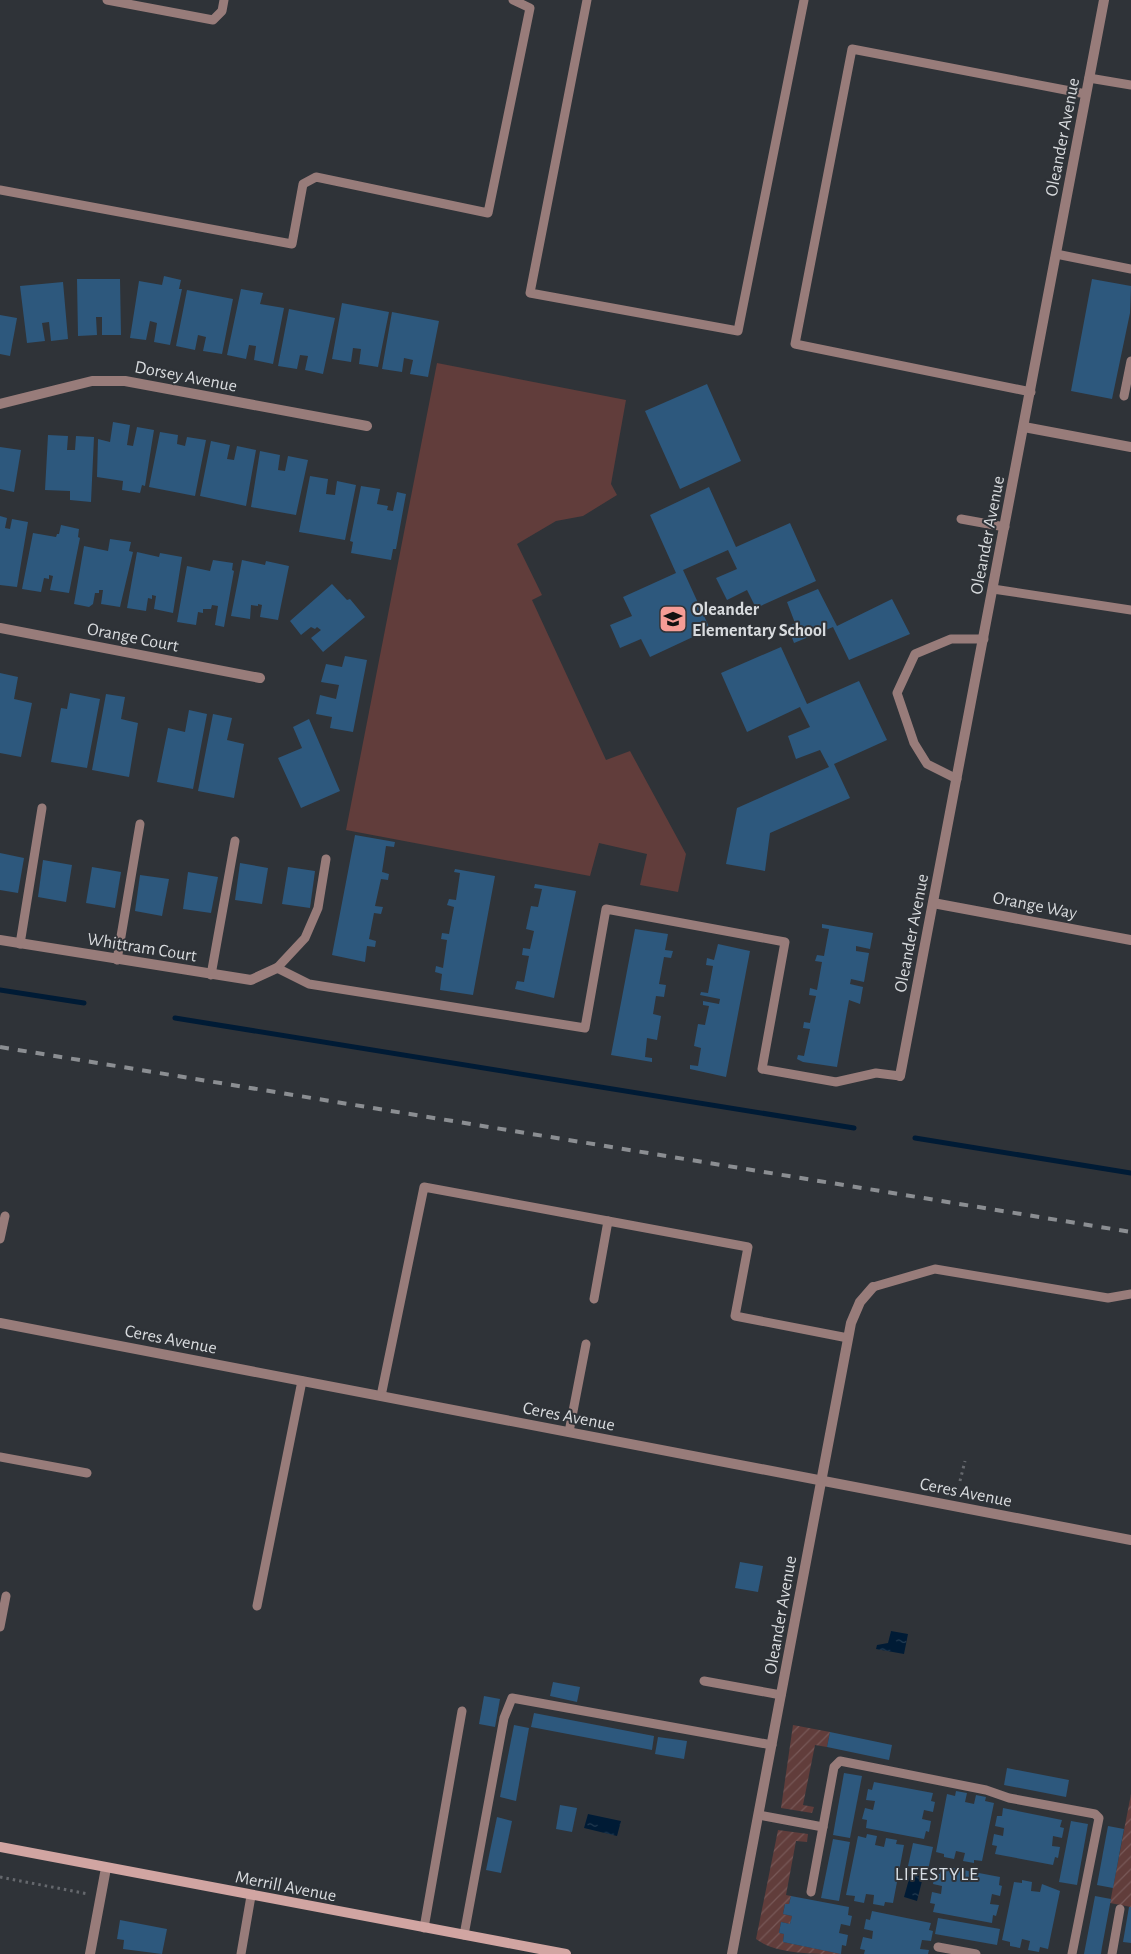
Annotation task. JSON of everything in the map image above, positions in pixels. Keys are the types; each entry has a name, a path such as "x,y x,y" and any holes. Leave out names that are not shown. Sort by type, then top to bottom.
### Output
{"main road":[{"name":"Merrill Avenue","path":"0,1847 251,1896 566,1954"}],"street":[{"name":"Oleander Avenue","path":"900,1076 1104,0"},
{"name":"Dorsey Avenue","path":"0,404 92,381 125,381 366,426"},
{"path":"1024,427 1131,447"},
{"name":"Orange Court","path":"0,628 260,678"},
{"name":"Orange Way","path":"933,903 1131,940"},
{"name":"Whittram Court","path":"0,940 251,980 277,968"},
{"name":"Oleander Avenue","path":"732,1954 851,1323 860,1302 873,1287"},
{"name":"Ceres Avenue","path":"0,1323 1131,1540"},
{"path":"90,1954 106,1868"}],"lane":[{"path":"107,0 213,20 222,11 224,0"},
{"path":"0,190 292,244 303,184 316,177 488,213 530,8 513,0"},
{"path":"587,0 530,293 738,330 804,0"},
{"path":"1030,392 795,344 852,50 1086,94"},
{"path":"1089,78 1131,85"},
{"path":"1056,254 1131,269"},
{"path":"1124,396 1131,361"},
{"path":"961,519 1005,528"},
{"path":"993,589 1131,610"},
{"path":"957,779 927,764 914,743 897,693 915,654 951,639 984,639"},
{"path":"20,944 42,808"},
{"path":"117,960 140,824"},
{"path":"211,975 235,841"},
{"path":"326,859 318,908 305,938 277,968 308,984 585,1028 606,909 785,942 762,1069 836,1082 876,1073 900,1076"},
{"path":"381,1396 424,1187 748,1247 736,1316 848,1338"},
{"path":"0,1239 5,1216"},
{"path":"594,1299 608,1222"},
{"path":"873,1287 935,1269 1108,1298 1131,1294"},
{"path":"569,1432 586,1344"},
{"path":"257,1606 302,1381"},
{"path":"0,1457 87,1473"},
{"path":"0,1627 6,1596"},
{"path":"704,1681 781,1695"},
{"path":"464,1935 504,1718 512,1698 772,1745"},
{"path":"424,1928 462,1711"},
{"path":"811,1892 834,1768 840,1761 986,1790 1009,1798 1095,1814 1098,1818 1072,1954"},
{"path":"759,1815 823,1827"},
{"path":"241,1954 251,1896"},
{"path":"1112,1954 1120,1908"},
{"path":"938,1947 976,1954"}],"path":[{"path":"960,1481 966,1461"},
{"path":"0,1877 88,1893 87,1902"}],"shaded area":[{"path":"437,363 626,400 611,484 617,495 583,516 556,521 517,544 542,595 532,600 606,760 630,751 686,854 678,892 640,885 647,854 599,843 590,876 346,830"},
{"path":"793,1725 830,1732 827,1747 815,1745 803,1805 814,1807 812,1813 781,1808"},
{"path":"1131,1794 1131,1907 1110,1903"},
{"path":"778,1830 808,1834 807,1842 796,1841 786,1895 791,1896 789,1904 785,1904 783,1914 792,1916 790,1924 781,1922 779,1933 784,1934 783,1942 842,1954 785,1950 774,1948 756,1939"}],"water":[{"path":"891,1631 908,1634 904,1654 876,1649 877,1645 888,1643"},
{"path":"588,1814 621,1821 617,1836 584,1828"},
{"path":"911,1872 923,1877 917,1901 904,1897"}],"building":[{"path":"164,276 181,280 179,289 182,289 170,345 154,342 157,323 150,321 146,340 130,338 139,281 162,285"},
{"path":"77,279 120,279 121,335 102,335 102,317 96,317 97,335 78,336"},
{"path":"1092,279 1131,286 1130,313 1112,399 1071,391"},
{"path":"63,282 68,339 51,341 49,322 42,323 45,341 27,343 20,286"},
{"path":"241,289 263,293 260,304 284,308 273,364 254,360 256,346 249,345 246,359 227,355"},
{"path":"187,290 233,299 222,354 203,351 206,337 198,335 195,350 176,346"},
{"path":"342,303 389,312 378,367 359,364 361,349 353,348 351,362 332,359"},
{"path":"289,309 335,318 323,374 305,370 308,356 300,355 297,369 278,366"},
{"path":"392,312 439,321 428,377 410,374 413,360 404,358 402,372 382,369"},
{"path":"0,315 17,318 10,356 0,354"},
{"path":"707,384 741,461 680,489 645,411"},
{"path":"113,422 130,425 127,445 133,446 137,427 154,430 145,486 142,485 140,493 122,490 123,481 97,477 98,439 110,442"},
{"path":"160,432 178,435 177,444 185,446 187,437 206,440 195,496 149,487"},
{"path":"48,435 68,436 67,450 75,450 76,436 94,437 91,502 70,500 70,491 45,490"},
{"path":"211,441 230,445 227,459 234,460 237,446 256,450 246,506 200,496"},
{"path":"0,447 21,450 14,492 0,489"},
{"path":"260,451 280,455 278,470 285,471 288,456 308,460 296,515 251,507"},
{"path":"310,476 328,479 326,494 335,495 337,481 356,485 345,540 299,532"},
{"path":"361,486 380,489 377,504 388,506 387,510 393,511 397,492 406,494 396,549 393,549 391,560 351,553 353,542 350,541"},
{"path":"709,487 736,547 790,523 816,581 756,608 747,590 727,600 716,578 737,569 728,550 683,570 710,629 650,657 641,639 620,648 610,625 632,616 623,597 676,573 650,515"},
{"path":"0,516 7,518 5,528 10,529 12,519 28,522 17,587 0,585"},
{"path":"61,525 79,529 78,537 80,538 69,593 50,590 53,576 49,575 49,579 44,578 41,592 22,589 33,533 56,537 59,534"},
{"path":"110,539 131,542 129,551 133,552 120,607 101,604 103,590 95,593 93,604 89,607 74,604 84,546 108,551"},
{"path":"137,552 159,557 160,553 182,557 173,613 154,609 156,596 152,595 152,599 148,598 146,611 127,608"},
{"path":"213,560 233,563 232,570 234,571 224,627 215,625 218,606 212,605 211,609 203,609 203,613 198,612 196,625 177,622 187,566 210,571"},
{"path":"242,560 265,565 266,561 289,566 278,620 260,617 262,605 258,604 258,606 251,605 250,619 231,616"},
{"path":"332,584 347,600 350,599 365,617 323,652 311,638 321,630 317,627 315,629 311,627 301,635 290,621"},
{"path":"818,589 837,626 892,599 910,634 849,660 833,627 794,643 788,627 795,623 787,602"},
{"path":"781,647 807,704 859,681 887,740 834,764 850,798 770,833 765,871 726,864 737,808 829,767 820,750 796,759 788,736 810,727 800,707 747,732 721,673"},
{"path":"345,656 367,660 353,732 330,728 332,717 316,714 320,695 336,699 339,685 321,682 326,664 342,667"},
{"path":"0,673 18,677 14,699 32,703 21,757 0,753"},
{"path":"70,693 100,699 87,768 51,762 61,708 67,709"},
{"path":"106,694 125,697 121,719 138,723 129,777 92,770"},
{"path":"189,710 207,714 193,789 157,782 168,728 185,732"},
{"path":"213,714 232,718 227,740 244,744 234,798 198,791"},
{"path":"309,719 340,791 301,808 278,758 302,748 293,727"},
{"path":"355,835 395,842 394,847 386,846 382,872 389,874 388,880 381,879 375,906 383,907 381,914 374,913 369,939 376,941 375,947 367,946 365,962 332,955"},
{"path":"0,853 24,858 18,893 0,890"},
{"path":"43,860 72,865 66,902 38,897"},
{"path":"240,863 268,868 262,904 235,900"},
{"path":"92,867 121,872 115,908 86,903"},
{"path":"288,867 315,871 310,908 282,904"},
{"path":"455,869 495,876 473,995 440,990 442,974 435,972 436,966 443,968 447,940 441,939 442,933 449,934 454,907 447,905 449,899 456,900 460,873 454,872"},
{"path":"188,872 218,877 211,913 183,909"},
{"path":"140,875 169,879 162,916 135,911"},
{"path":"535,884 576,891 554,998 515,989 517,981 524,982 529,956 522,955 523,948 530,949 534,931 526,929 531,906 538,907 542,889 534,888"},
{"path":"822,924 873,933 870,949 856,946 856,951 869,953 864,982 851,979 850,984 863,987 860,1004 849,1000 837,1067 803,1062 797,1059 798,1055 804,1056 810,1029 803,1028 804,1022 810,1023 816,996 809,995 810,988 817,990 822,962 815,961 817,955 824,956 829,929 822,928"},
{"path":"635,929 668,934 665,950 673,951 671,958 664,957 659,984 666,985 664,997 656,996 653,1014 661,1016 657,1040 647,1038 645,1057 652,1058 652,1062 611,1055"},
{"path":"718,944 750,951 726,1077 690,1069 690,1065 698,1066 701,1048 694,1046 698,1024 705,1025 709,1006 703,1005 703,1001 719,1004 720,999 700,995 701,992 708,993 713,966 706,965 707,958 714,960"},
{"path":"740,1562 763,1566 758,1592 735,1588"},
{"path":"553,1682 580,1687 577,1702 550,1696"},
{"path":"484,1696 500,1699 495,1727 479,1724"},
{"path":"534,1713 654,1736 652,1750 531,1727"},
{"path":"514,1725 529,1728 516,1801 500,1797"},
{"path":"830,1732 892,1745 889,1760 827,1747"},
{"path":"658,1737 687,1741 684,1759 655,1754"},
{"path":"1007,1768 1069,1780 1066,1797 1004,1785"},
{"path":"844,1773 862,1776 850,1838 833,1835"},
{"path":"874,1782 933,1793 931,1801 935,1802 933,1812 924,1810 922,1819 931,1821 929,1832 926,1831 924,1839 866,1828 867,1820 862,1819 865,1808 873,1810 875,1801 866,1800 868,1789 872,1790"},
{"path":"956,1791 967,1793 965,1802 974,1804 976,1795 986,1797 985,1801 994,1803 982,1861 974,1860 974,1863 963,1861 965,1853 956,1851 954,1859 944,1857 944,1854 936,1852 947,1794 955,1796"},
{"path":"560,1805 577,1808 572,1832 556,1829"},
{"path":"1003,1808 1062,1820 1060,1827 1064,1828 1062,1838 1053,1836 1052,1846 1060,1847 1058,1858 1055,1857 1053,1865 995,1854 997,1846 992,1845 994,1834 1003,1836 1004,1828 995,1826 997,1816 1002,1816"},
{"path":"497,1817 512,1821 501,1873 486,1870"},
{"path":"1071,1821 1088,1824 1077,1885 1059,1882"},
{"path":"1108,1826 1124,1829 1113,1888 1097,1885"},
{"path":"867,1834 877,1836 875,1845 884,1847 886,1838 897,1840 896,1844 904,1845 893,1903 885,1902 884,1906 873,1904 874,1895 866,1894 864,1903 854,1901 855,1896 846,1895 858,1836 866,1838"},
{"path":"833,1839 850,1842 839,1901 821,1898"},
{"path":"913,1843 933,1847 928,1870 908,1866"},
{"path":"942,1866 1000,1877 999,1885 1002,1886 1000,1896 992,1894 990,1904 999,1905 996,1916 993,1915 992,1923 933,1912 935,1904 930,1903 932,1892 941,1894 942,1886 933,1884 935,1873 940,1874"},
{"path":"1022,1880 1032,1882 1031,1891 1040,1892 1042,1884 1060,1891 1048,1949 1040,1947 1039,1952 1028,1950 1030,1941 1022,1939 1020,1948 1010,1946 1010,1942 1002,1940 1014,1882 1022,1883"},
{"path":"791,1896 849,1907 848,1915 852,1916 850,1926 841,1924 839,1933 848,1935 846,1946 842,1945 841,1954 783,1942 784,1934 779,1933 781,1922 790,1924 792,1916 783,1914 785,1904 789,1904"},
{"path":"1095,1896 1111,1899 1101,1954 1084,1954"},
{"path":"1129,1907 1131,1907 1131,1943 1123,1942"},
{"path":"872,1911 931,1923 929,1930 933,1931 931,1941 922,1940 920,1949 929,1950 928,1954 864,1954 865,1950 860,1949 863,1937 872,1939 873,1931 864,1929 866,1919 870,1920"},
{"path":"938,1918 1000,1929 997,1945 935,1934"},
{"path":"120,1920 167,1929 162,1954 123,1949 124,1940 117,1939"}],"waterway":[{"path":"0,990 84,1003"},
{"path":"175,1018 854,1128"},
{"path":"915,1138 1131,1173"}],"railway":[{"path":"0,1047 1131,1232"}],"place":[{"name":"Oleander Elementary School","path":"673,619"}],"district":[{"name":"LIFESTYLE","path":"937,1873"}]}
